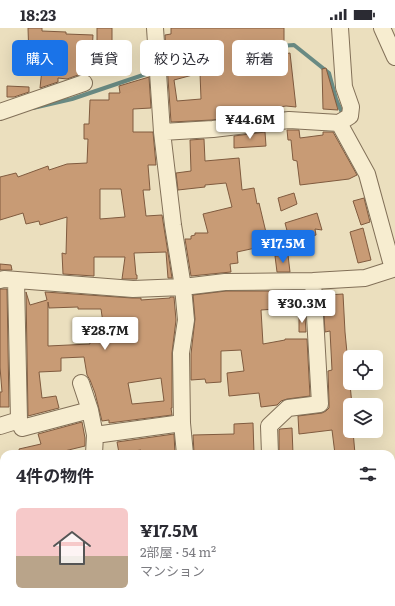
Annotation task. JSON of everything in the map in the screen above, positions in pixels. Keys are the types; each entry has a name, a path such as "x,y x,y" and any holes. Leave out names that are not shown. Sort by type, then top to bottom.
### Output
{"street":[{"path":"155,28 162,132 173,225 183,287 186,320 181,353 182,423 185,450"},
{"path":"162,132 213,129 288,120 339,123 350,116 351,107 344,87 340,28"},
{"path":"382,28 395,57"},
{"path":"0,112 84,83"},
{"path":"0,280 4,279 133,289 183,287 225,282 313,281 365,278 393,269 367,174 339,123"},
{"path":"16,280 19,420 22,428 90,410"},
{"path":"270,450 269,426 288,408 320,404 313,281"},
{"path":"82,383 90,410 95,435 94,450"},
{"path":"0,426 19,420"},
{"path":"95,435 182,423"}],"building":[{"path":"28,28 42,28 42,31 66,32 66,34 93,35 93,40 76,40 76,76 67,79 58,78 58,82 40,88 41,76 68,76 68,40 28,40"},
{"path":"97,28 112,28 112,40 97,40"},
{"path":"171,28 284,28 284,40 232,40 232,76 288,76 288,53 290,53 296,107 286,106 273,108 273,112 212,120 171,122 168,76 189,76 174,80 177,101 201,99 200,76 224,76 224,40 165,40 165,35 171,34"},
{"path":"326,68 338,110 323,109 322,69"},
{"path":"149,77 151,108 133,109 133,132 153,132 156,165 148,165 150,190 143,190 146,216 162,215 172,278 168,278 166,252 134,253 137,279 122,279 125,257 94,257 94,276 63,274 62,253 66,254 67,217 40,225 39,221 26,224 23,213 0,220 0,177 16,173 18,177 48,166 49,170 67,164 87,163 88,139 84,139 84,124 89,124 90,100 109,100 109,93 120,93 119,86","holes":["100,189 121,189 125,217 100,219"]},
{"path":"7,86 29,87 29,92 14,97 7,97"},
{"path":"287,130 299,130 300,138 323,135 323,132 333,132 357,175 349,179 300,185 297,161 293,160 291,140 288,140"},
{"path":"265,132 266,146 234,148 234,136"},
{"path":"204,139 205,161 239,158 242,190 254,188 269,245 237,252 238,263 230,264 231,272 191,276 185,239 191,239 191,236 195,235 195,233 208,233 203,214 232,207 226,183 178,190 176,173 191,171 190,140"},
{"path":"294,193 297,204 281,211 278,198"},
{"path":"364,198 370,222 361,225 353,201"},
{"path":"317,213 322,230 315,229 316,235 290,242 285,223"},
{"path":"363,228 371,260 358,263 350,232"},
{"path":"288,255 290,272 277,272 275,256"},
{"path":"0,264 11,265 12,270 0,270"},
{"path":"0,289 7,289 9,407 0,407 0,392 2,392 0,367"},
{"path":"226,291 302,291 303,313 290,313 290,308 261,310 263,344 285,339 307,339 310,396 287,399 281,401 277,405 261,407 259,393 229,396 227,373 244,371 241,350 221,351 221,382 206,383 205,379 191,380 191,354 195,319 193,295"},
{"path":"26,292 30,305 47,300 45,292 141,298 141,300 174,297 176,320 172,353 172,415 109,423 109,420 102,421 95,393 87,375 84,357 61,358 61,371 39,372 42,398 56,396 59,408 28,416","holes":["48,302 49,308 78,307 78,309 101,309 104,330 101,331 102,336 89,338 90,344 48,346","161,378 164,401 132,404 128,383"]},
{"path":"343,294 347,350 343,350 343,390 351,390 351,398 343,398 343,438 354,438 355,450 334,450 332,430 299,434 298,416 322,413 329,408 328,371 332,370 330,331 325,332 324,315 328,315 327,295"},
{"path":"299,316 305,316 306,332 299,332"},
{"path":"82,422 85,446 68,450 19,450 41,444 38,434"},
{"path":"253,423 254,450 194,450 193,435 234,434 234,424"},
{"path":"292,428 293,450 279,450 280,429"},
{"path":"174,434 175,450 118,450 117,442"}],"waterway":[{"path":"288,45 294,45 329,73 336,99 343,115"},
{"path":"33,108 72,99 140,76"}]}
